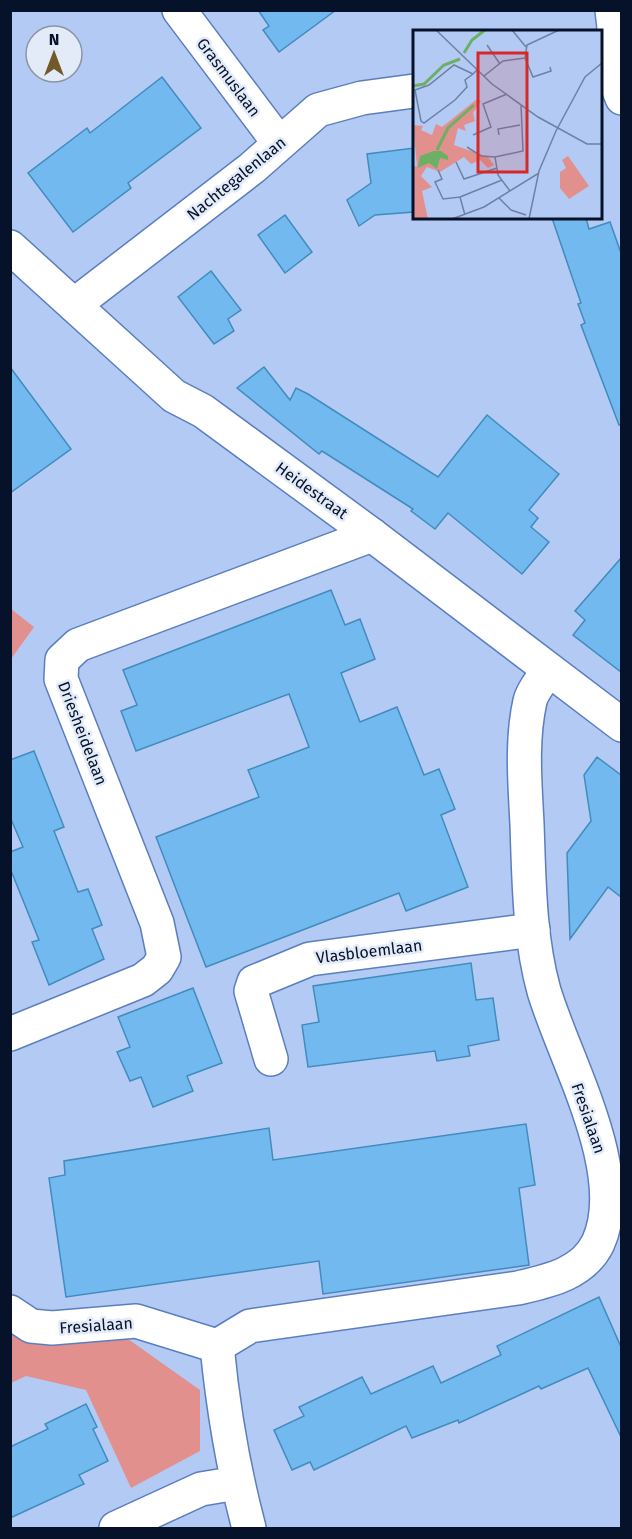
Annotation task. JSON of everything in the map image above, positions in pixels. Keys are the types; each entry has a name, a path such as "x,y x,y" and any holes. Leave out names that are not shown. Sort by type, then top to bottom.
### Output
{"street":[{"name":"Grasmuslaan","path":"179,10 279,143"},
{"path":"612,10 614,27 604,66 621,98"},
{"name":"Nachtegalenlaan","path":"74,305 252,168 318,110 362,98 413,91"},
{"name":"Heidestraat","path":"10,247 174,396 203,411 372,535 621,724"},
{"name":"Driesheidelaan","path":"10,1034 143,980 157,969 164,957 157,923 61,679 62,660 78,645 372,535"},
{"name":"Fresialaan","path":"10,1312 31,1326 52,1328 136,1321 217,1346 250,1326 518,1288 558,1279 578,1266 597,1244 607,1210 603,1154 544,989 533,930 525,763 530,699 548,670"},
{"name":"Vlasbloemlaan","path":"271,1059 251,991 254,982 310,958 533,930"},
{"path":"217,1346 222,1397 237,1483 249,1528"},
{"path":"116,1528 201,1489 237,1483"}],"shaded area":[{"path":"11,609 34,627 11,659"},
{"path":"10,1324 15,1329 53,1344 128,1339 200,1390 200,1451 131,1488 86,1390 26,1376 11,1383"}],"building":[{"path":"258,10 336,10 279,52 263,30 269,26"},
{"path":"162,77 201,128 128,183 131,188 73,232 28,173 87,128 90,133"},
{"path":"413,148 413,212 375,215 359,226 347,200 371,183 367,154"},
{"path":"285,215 312,252 285,273 258,235"},
{"path":"552,219 586,219 589,229 610,222 621,253 621,425 619,425 581,325 585,323 578,304 581,303"},
{"path":"211,271 241,310 228,319 234,331 214,344 178,297"},
{"path":"10,367 71,449 10,493"},
{"path":"264,367 290,400 296,388 308,394 438,477 487,415 559,474 529,510 538,518 531,527 549,542 522,574 448,513 435,529 411,511 413,509 322,451 319,454 237,388"},
{"path":"621,558 621,672 573,635 585,620 575,611"},
{"path":"331,590 345,625 360,619 375,659 341,673 360,722 397,707 424,775 439,769 455,809 441,815 468,887 406,911 399,893 206,967 156,837 259,797 248,770 309,747 289,694 136,751 121,711 137,705 123,670"},
{"path":"34,751 64,827 54,831 78,892 88,889 102,925 92,929 104,959 49,985 32,942 39,940 10,868 10,852 23,847 10,817 10,760"},
{"path":"597,757 621,775 621,897 608,887 570,939 567,853 591,821 584,775"},
{"path":"471,963 476,1000 493,998 499,1040 468,1046 470,1056 437,1061 435,1051 308,1067 302,1025 319,1022 313,986"},
{"path":"193,988 222,1063 187,1076 193,1091 153,1107 141,1077 130,1081 117,1052 130,1047 118,1017"},
{"path":"526,1124 535,1185 519,1188 529,1265 323,1294 319,1261 66,1297 49,1178 65,1175 64,1161 269,1128 273,1160"},
{"path":"599,1297 621,1347 621,1437 588,1368 541,1389 539,1386 459,1423 458,1420 412,1438 406,1426 314,1470 310,1462 292,1470 274,1430 304,1416 299,1407 362,1377 371,1394 433,1366 441,1383 501,1355 497,1346"},
{"path":"86,1404 97,1427 93,1429 108,1461 79,1475 84,1484 10,1518 10,1447 48,1429 45,1424"}]}
